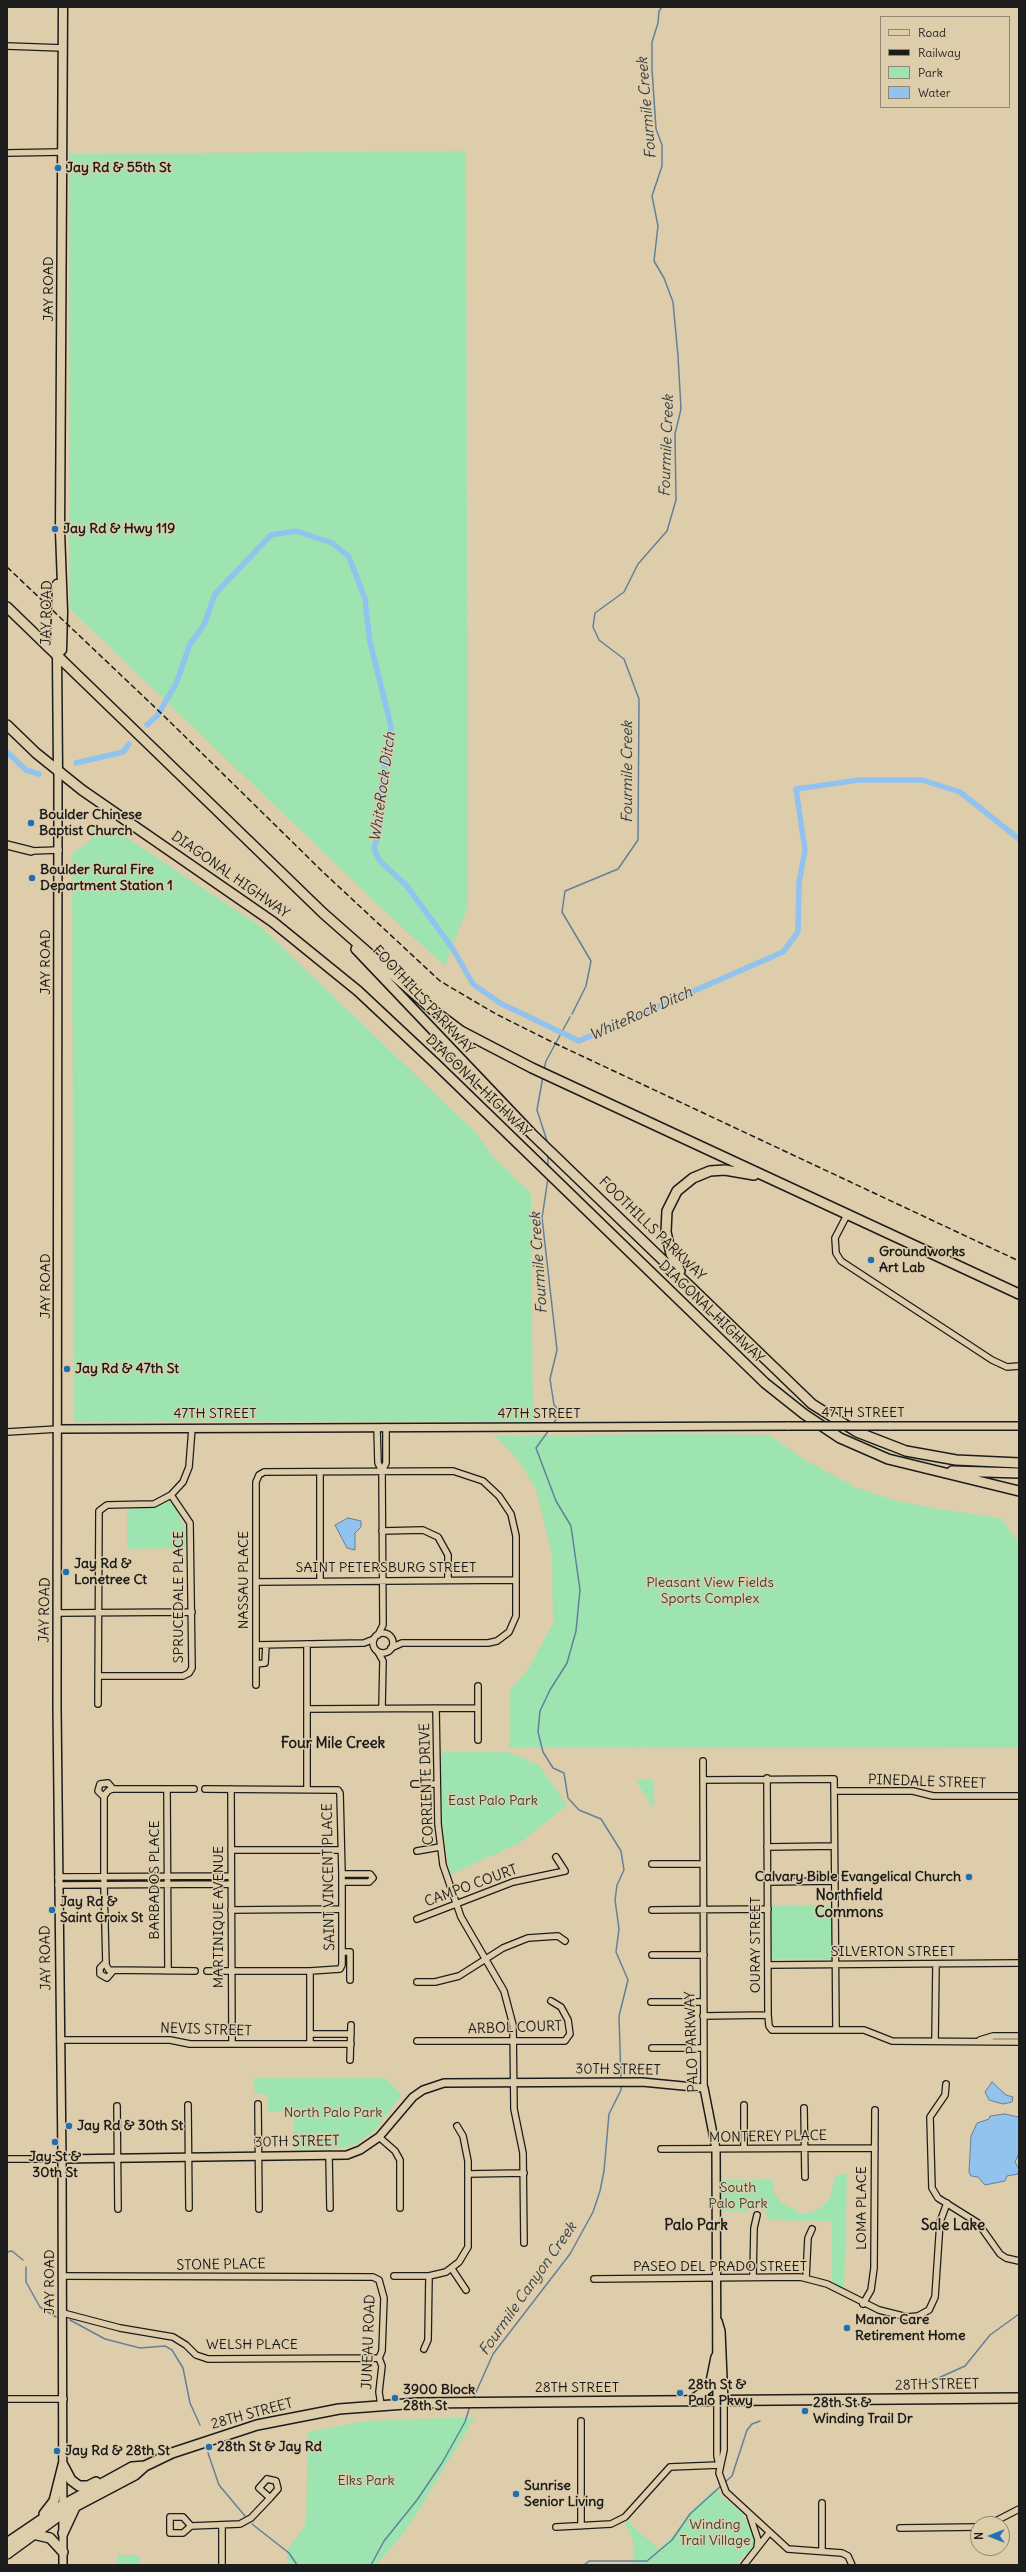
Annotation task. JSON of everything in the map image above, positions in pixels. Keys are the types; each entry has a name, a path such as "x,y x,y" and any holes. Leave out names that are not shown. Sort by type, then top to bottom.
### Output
{"highway":[{"name":"DIAGONAL HIGHWAY","path":"7,607 58,655 90,689 323,912"},
{"name":"DIAGONAL HIGHWAY","path":"7,725 36,753 58,771 113,811 214,879 310,951 380,1012 533,1158 561,1187 765,1384 804,1414 855,1446 888,1459 922,1468"},
{"path":"323,912 447,1021 479,1041 532,1068 1019,1294"},
{"name":"FOOTHILLS PARKWAY","path":"323,912 402,1000 532,1134 686,1281 802,1396 841,1423 880,1442 922,1455 956,1460 1019,1463"},
{"path":"686,1281 671,1254 666,1232 667,1211 677,1191 693,1178 710,1171 725,1170 766,1176"},
{"path":"922,1468 1019,1473"},
{"path":"922,1468 1019,1491"},
{"path":"687,2402 700,2396 710,2387 716,2357"},
{"name":"28TH STREET","path":"63,2509 76,2505 135,2475 145,2466 191,2446 257,2425 339,2409 381,2405 456,2403 721,2402 1019,2398"},
{"path":"63,2465 71,2480 82,2486 88,2486 121,2469 132,2467"},
{"path":"7,2554 32,2530 54,2501 63,2465"},
{"name":"28TH STREET","path":"63,2509 132,2467 145,2466"},
{"path":"63,2534 76,2505"},
{"path":"7,2543 32,2530 63,2509"},
{"path":"32,2530 50,2538 63,2552"}],"main road":[{"name":"JAY ROAD","path":"58,771 58,655 55,647 57,595 60,571 63,7"}],"street":[{"path":"7,46 63,48"},
{"path":"7,153 62,152"},
{"name":"JAY ROAD","path":"58,771 58,1885 64,2399 63,2565"},
{"path":"7,845 31,850 59,850"},
{"path":"847,1215 835,1238 836,1252 842,1261 992,1360 1019,1371"},
{"path":"1012,1368 1019,1366"},
{"name":"47TH STREET","path":"58,1430 543,1426 1019,1426"},
{"path":"98,1704 98,1515 101,1508 111,1505 150,1505 171,1495 183,1482 189,1467 192,1428"},
{"path":"378,1428 378,1463 382,1471"},
{"path":"386,1428 386,1463 382,1471 382,1581 383,1625 390,1637 390,1650"},
{"path":"7,1432 58,1430"},
{"name":"NASSAU PLACE","path":"256,1685 256,1482 259,1475 270,1472 320,1472"},
{"path":"256,1645 364,1643 376,1637 390,1637 402,1643 488,1643 497,1640 509,1632 515,1619 516,1580 514,1525 506,1504 493,1489 474,1476 460,1472 320,1472 320,1581"},
{"name":"SPRUCEDALE PLACE","path":"98,1676 183,1676 189,1673 192,1668 190,1523 171,1495"},
{"path":"382,1530 423,1530 438,1537 448,1555 448,1580"},
{"name":"SAINT PETERSBURG STREET","path":"256,1582 516,1580"},
{"path":"58,1613 192,1612"},
{"path":"376,1650 376,1637 383,1625"},
{"path":"364,1643 376,1650 383,1661"},
{"path":"382,1708 383,1661 390,1650 402,1643"},
{"path":"205,1789 307,1789 307,1644"},
{"path":"256,1664 265,1663 266,1645"},
{"path":"376,1650 390,1650"},
{"path":"478,1686 478,1740"},
{"path":"307,1709 478,1708"},
{"name":"CORRIENTE DRIVE","path":"436,1709 440,1847 456,1904 467,1929 504,1991 513,2025 513,2083 516,2122 523,2153 524,2242"},
{"name":"PALO PARKWAY","path":"703,1761 704,2088 716,2149 718,2321 716,2329 716,2357 721,2402"},
{"path":"703,1780 767,1778 834,1779 836,2030"},
{"name":"OURAY STREET","path":"767,1778 768,2015"},
{"path":"113,1789 108,1783 100,1784 98,1791 104,1797 106,1965 113,1971 195,1971"},
{"path":"414,1784 437,1784"},
{"path":"104,1797 113,1789 194,1789"},
{"name":"BARBADOS PLACE","path":"167,1789 168,1971"},
{"name":"MARTINIQUE AVENUE","path":"231,1789 232,2044"},
{"name":"SAINT VINCENT PLACE","path":"307,1789 334,1789 340,1793 342,1874 342,1965 340,1969 310,1971"},
{"name":"PINEDALE STREET","path":"834,1792 913,1792 933,1796 1019,1796"},
{"path":"767,1847 834,1846"},
{"path":"417,1851 440,1847"},
{"path":"231,1850 341,1850"},
{"name":"CAMPO COURT","path":"417,1918 513,1882 565,1871 556,1857"},
{"path":"652,1864 703,1864"},
{"path":"342,1874 369,1874 373,1878 370,1882 342,1882"},
{"path":"58,1877 231,1876"},
{"path":"768,1882 834,1881"},
{"path":"58,1885 231,1884"},
{"path":"231,1910 342,1909"},
{"path":"652,1910 768,1909"},
{"path":"417,1982 447,1980 463,1975 503,1948 528,1938 558,1936 565,1940"},
{"path":"342,1952 350,1952 350,1980"},
{"path":"652,1955 704,1955"},
{"path":"936,1964 936,2041"},
{"name":"SILVERTON STREET","path":"768,1965 1019,1964"},
{"path":"106,1965 100,1968 100,1974 107,1978 113,1971"},
{"path":"207,1971 310,1971 310,2043"},
{"name":"ARBOL COURT","path":"417,2041 565,2041 569,2038 570,2027 565,2013 561,2007 551,2002"},
{"path":"651,2002 703,2002"},
{"path":"703,2016 768,2015 769,2026 772,2030 864,2030 892,2041 1019,2042"},
{"path":"350,2060 351,2025"},
{"path":"310,2034 351,2034"},
{"path":"976,2041 994,2036 1019,2036"},
{"name":"NEVIS STREET","path":"60,2040 170,2040 190,2044 351,2044"},
{"path":"652,2048 704,2048"},
{"name":"30TH STREET","path":"7,2159 347,2155 360,2150 379,2137 413,2097 434,2086 444,2083 653,2082 704,2088"},
{"path":"946,2084 945,2095 930,2117 932,2188 938,2198 978,2223 1000,2254 1006,2258 1019,2261"},
{"path":"258,2104 259,2209"},
{"path":"188,2105 189,2208"},
{"path":"744,2105 744,2148"},
{"path":"117,2106 118,2209"},
{"path":"804,2108 804,2177"},
{"name":"LOMA PLACE","path":"863,2304 874,2280 875,2110"},
{"path":"394,2276 428,2276 452,2269 459,2262 468,2247 468,2174 466,2148 463,2136 457,2126"},
{"path":"379,2137 395,2151 400,2160 400,2208"},
{"name":"MONTEREY PLACE","path":"661,2149 875,2148"},
{"path":"329,2156 330,2208"},
{"path":"468,2174 524,2173"},
{"name":"PASEO DEL PRADO STREET","path":"594,2279 717,2277 806,2278 827,2284 863,2304 907,2317 924,2314 933,2303 940,2222 947,2203"},
{"path":"753,2277 754,2228 757,2215"},
{"path":"806,2278 808,2238 812,2229"},
{"path":"452,2269 466,2290"},
{"name":"STONE PLACE","path":"62,2276 372,2277 379,2280"},
{"path":"424,2349 428,2340 428,2276"},
{"name":"JUNEAU ROAD","path":"379,2280 384,2298 382,2351 379,2358 382,2366 379,2392 381,2405"},
{"name":"WELSH PLACE","path":"63,2313 120,2328 173,2337 186,2345 196,2355 208,2358 379,2358"},
{"name":"PALO PARKWAY","path":"718,2321 721,2331 721,2402"},
{"path":"7,2399 64,2399"},
{"path":"721,2402 717,2456 720,2465 720,2479 726,2492 769,2533 792,2551 822,2551 845,2554 850,2559 852,2565"},
{"path":"581,2421 581,2526"},
{"path":"556,2526 602,2526 619,2521 670,2467 720,2465"},
{"path":"191,2526 222,2525 246,2521 270,2498"},
{"path":"822,2503 822,2551"},
{"path":"1005,2516 1019,2509"},
{"path":"750,2515 758,2540 757,2549"},
{"path":"222,2525 222,2565"},
{"path":"900,2528 970,2527"},
{"path":"744,2565 769,2533"}],"green space":[{"path":"466,151 468,906 445,966 392,918 69,608 69,154"},
{"path":"91,830 115,830 260,926 476,1133 493,1157 531,1193 533,1421 74,1422 72,853 91,841"},
{"name":"Pleasant View Fields Sports Complex","path":"674,1434 769,1435 804,1459 855,1487 890,1499 931,1508 1001,1518 1019,1543 1019,1748 509,1747 510,1690 529,1668 553,1623 552,1555 536,1489 516,1457 495,1436"},
{"path":"171,1499 185,1529 185,1548 127,1549 127,1509 159,1506"},
{"name":"East Palo Park","path":"441,1752 509,1752 539,1765 567,1805 521,1842 450,1875 442,1824"},
{"path":"636,1780 654,1780 654,1810"},
{"path":"771,1905 831,1905 831,1959 772,1959"},
{"name":"North Palo Park","path":"253,2078 385,2078 402,2095 375,2130 356,2144 341,2148 294,2149 294,2112 267,2112 268,2097 263,2094 255,2093"},
{"name":"South Palo Park","path":"847,2174 844,2290 832,2282 832,2221 767,2220 766,2212 761,2206 755,2205 746,2211 722,2211 722,2180 773,2180 774,2193 782,2203 803,2214 820,2209 829,2199 836,2175"},
{"name":"Elks Park","path":"475,2417 412,2521 376,2565 287,2565 287,2550 306,2524 308,2432 365,2421"},
{"name":"Winding Trail Village","path":"716,2488 720,2495 742,2513 755,2540 752,2548 736,2565 633,2565 633,2540 624,2521 626,2520 658,2549 672,2537 690,2512"},
{"path":"118,2555 139,2555 139,2565 118,2565"}],"water":[{"path":"348,1518 361,1521 361,1527 355,1533 355,1550 347,1548 335,1525"},
{"path":"992,2082 1006,2095 1013,2097 1012,2102 1003,2104 989,2100 985,2092"},
{"name":"Sale Lake","path":"1004,2114 1019,2117 1019,2153 1015,2162 1019,2169 1018,2174 1007,2176 1005,2181 985,2185 978,2177 971,2176 969,2172 971,2136 977,2123 989,2119 990,2116"}],"waterway":[{"name":"Fourmile Creek","path":"572,1014 586,986 591,961 562,912 565,891 618,869 638,840 639,699 624,659 599,640 593,627 595,613 624,592 638,564 667,531 676,500 675,434 681,409 678,356 673,302 664,278 654,261 658,226 652,196 662,166 662,145 656,129 652,69 652,42 658,23 659,11 662,7"},
{"name":"WhiteRock Ditch","path":"147,725 157,716 176,684 190,644 204,625 215,594 271,535 296,531 332,543 349,557 365,599 370,642 391,726 380,795 380,827 374,849 380,861 406,885 453,949 473,984 500,1003 579,1041 783,952 798,932 799,883 805,850 796,789 859,780 922,780 960,792 1019,839"},
{"name":"WhiteRock Ditch","path":"76,763 123,752 129,744"},
{"name":"WhiteRock Ditch","path":"7,752 26,770 39,774"},
{"name":"Fourmile Creek","path":"544,1070 546,1061 570,1017"},
{"name":"Fourmile Creek","path":"543,1076 537,1110 548,1144"},
{"name":"Fourmile Creek","path":"548,1156 548,1168"},
{"name":"Fourmile Creek","path":"548,1178 542,1218 557,1350 550,1379 554,1405 561,1412 553,1424"},
{"name":"Fourmile Canyon Creek","path":"549,1430 536,1448 556,1501 571,1526 580,1590 576,1631 567,1663 550,1690 540,1711 538,1732 543,1752 553,1768 564,1773 568,1798 579,1810 601,1819 621,1851 624,1870 617,1885 615,1900 619,1929 616,1952 628,1980 619,2016 621,2080"},
{"name":"Fourmile Canyon Creek","path":"473,2399 493,2354 570,2254 593,2212 600,2191 604,2171 609,2114 621,2090 621,2084"},
{"path":"7,2252 12,2251 23,2260"},
{"path":"26,2267 26,2282 40,2307 56,2317"},
{"path":"925,2384 965,2366 990,2335 1019,2314"},
{"path":"70,2320 105,2339 140,2348 165,2346 172,2350 183,2368 190,2403 200,2425"},
{"name":"Fourmile Canyon Creek","path":"371,2565 384,2541 417,2500 442,2463 465,2422 470,2406"},
{"path":"725,2482 732,2476 747,2430 752,2424 760,2421"},
{"path":"208,2453 219,2485 245,2516"},
{"path":"584,2565 589,2561 647,2561 672,2540 690,2514 722,2485"},
{"path":"252,2524 289,2553 297,2565"}],"railway":[{"path":"7,567 163,715 324,873 440,981 496,1014 552,1042 1019,1261"}],"place":[{"name":"Jay Rd & 55th St","path":"58,168"},
{"name":"Jay Rd & Hwy 119","path":"55,529"},
{"name":"Boulder Chinese Baptist Church","path":"31,823"},
{"name":"Boulder Rural Fire Department Station 1","path":"32,878"},
{"name":"Groundworks Art Lab","path":"871,1260"},
{"name":"Jay Rd & 47th St","path":"67,1369"},
{"name":"Jay Rd & Lonetree Ct","path":"66,1572"},
{"name":"Calvary Bible Evangelical Church","path":"969,1877"},
{"name":"Jay Rd & Saint Croix St","path":"52,1910"},
{"name":"Jay Rd & 30th St","path":"69,2126"},
{"name":"Jay St & 30th St","path":"55,2142"},
{"name":"Manor Care Retirement Home","path":"847,2328"},
{"name":"28th St & Palo Pkwy","path":"680,2393"},
{"name":"3900 Block 28th St","path":"395,2398"},
{"name":"28th St & Winding Trail Dr","path":"805,2411"},
{"name":"28th St & Jay Rd","path":"209,2447"},
{"name":"Jay Rd & 28th St","path":"57,2451"},
{"name":"Sunrise Senior Living","path":"516,2494"}],"district":[{"name":"Four Mile Creek","path":"333,1744"},
{"name":"Northfield Commons","path":"849,1904"},
{"name":"Palo Park","path":"696,2226"},
{"name":"Sale Lake","path":"953,2226"}]}
